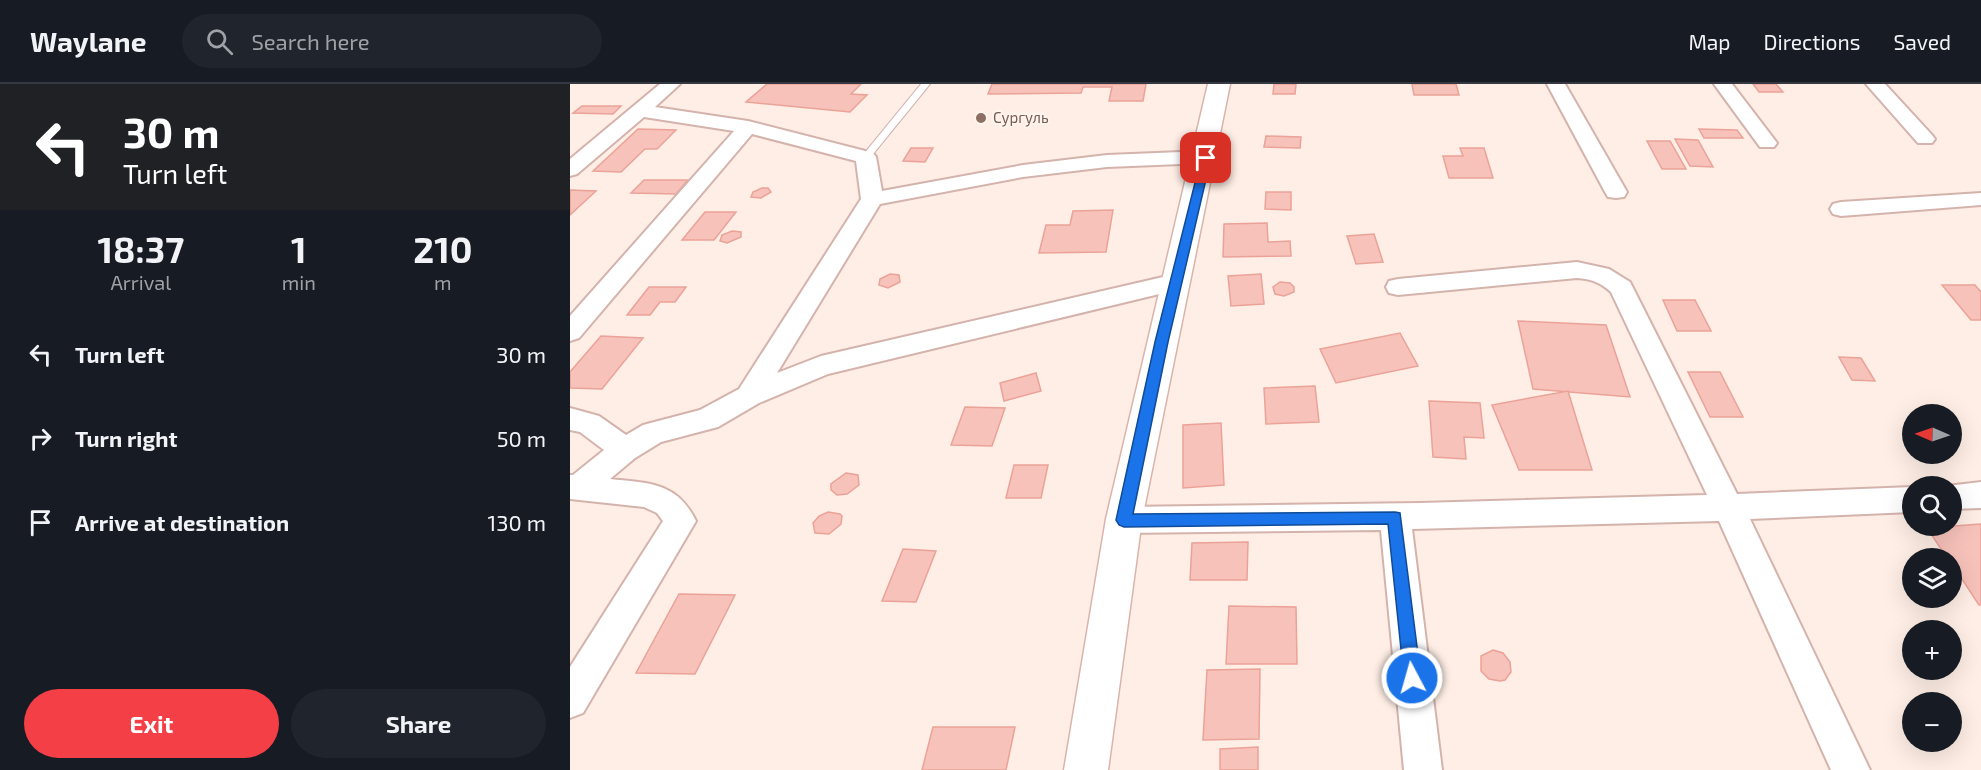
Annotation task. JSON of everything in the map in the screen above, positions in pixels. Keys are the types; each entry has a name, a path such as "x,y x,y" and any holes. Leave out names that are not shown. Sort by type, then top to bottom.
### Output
{"street":[{"path":"570,170 671,84"},
{"path":"1086,770 1124,520 1176,282 1206,158 1220,84"},
{"path":"1556,84 1616,192"},
{"path":"1723,84 1767,143"},
{"path":"1875,84 1925,139"},
{"path":"641,111 748,127 866,158 872,199 749,396"},
{"path":"570,332 748,127"},
{"path":"872,199 1044,169 1107,161 1206,158"},
{"path":"1841,209 1981,199"},
{"path":"1398,287 1577,270 1599,272 1621,288 1729,509 1851,770"},
{"path":"574,488 625,450 653,433 708,419 749,396 821,366 1176,282"},
{"path":"570,419 589,424 625,450"},
{"path":"570,700 680,521 668,504 646,495 574,488"},
{"path":"1962,496 1981,495"},
{"path":"1124,520 1395,518 1729,509 1902,500"},
{"path":"1395,518 1423,770"}],"lane":[{"path":"866,158 926,84"}],"building":[{"path":"767,84 861,84 851,94 867,95 850,112 746,102"},
{"path":"992,84 1146,84 1143,101 1109,101 1112,87 1083,87 1081,93 988,94"},
{"path":"1274,84 1296,84 1295,94 1273,94"},
{"path":"1412,84 1456,84 1459,95 1414,95"},
{"path":"1753,84 1776,84 1783,92 1759,92"},
{"path":"582,106 621,106 613,114 573,113"},
{"path":"638,129 676,130 657,149 645,149 621,172 593,171"},
{"path":"1699,129 1737,130 1743,138 1704,138"},
{"path":"1266,136 1301,137 1300,148 1264,147"},
{"path":"1675,139 1698,140 1713,167 1690,166"},
{"path":"1647,141 1670,141 1686,169 1662,169"},
{"path":"911,148 933,148 925,162 903,161"},
{"path":"1460,148 1484,148 1493,178 1449,178 1443,156 1463,156"},
{"path":"644,180 688,180 676,194 631,193"},
{"path":"768,188 771,192 761,198 751,197 753,192"},
{"path":"570,190 596,191 570,215"},
{"path":"1266,192 1291,192 1291,210 1265,209"},
{"path":"1113,210 1106,252 1039,253 1046,225 1070,225 1073,211"},
{"path":"705,212 736,212 714,240 682,240"},
{"path":"1267,223 1268,242 1290,241 1291,256 1223,257 1224,224"},
{"path":"732,231 741,232 741,237 727,243 720,241 722,235"},
{"path":"1374,234 1383,262 1356,264 1347,236"},
{"path":"890,274 899,275 900,282 888,288 879,285 880,279"},
{"path":"1261,274 1264,304 1231,306 1228,276"},
{"path":"1280,282 1290,283 1294,287 1294,292 1284,296 1275,294 1273,287"},
{"path":"1942,285 1975,285 1981,292 1981,320 1971,320"},
{"path":"649,287 686,287 675,302 660,302 650,315 627,315"},
{"path":"1663,300 1695,300 1711,331 1677,331"},
{"path":"1518,321 1606,325 1630,397 1533,389"},
{"path":"1400,333 1418,366 1336,383 1320,349"},
{"path":"601,336 643,338 602,389 570,388 570,372"},
{"path":"1839,357 1861,358 1875,381 1852,380"},
{"path":"1688,372 1720,372 1743,417 1710,417"},
{"path":"1036,373 1041,391 1004,401 1000,383"},
{"path":"1315,386 1319,422 1266,424 1264,388"},
{"path":"1568,391 1592,470 1519,470 1492,405"},
{"path":"1429,401 1480,403 1484,438 1464,437 1466,459 1433,457"},
{"path":"965,407 1005,408 992,446 951,445"},
{"path":"1221,423 1224,485 1183,488 1183,425"},
{"path":"1014,465 1048,465 1041,498 1006,498"},
{"path":"846,473 858,475 859,485 847,494 837,495 831,490 831,484"},
{"path":"828,512 840,514 841,524 829,534 815,533 813,523 819,516"},
{"path":"1981,524 1981,605 1962,579 1962,548 1940,548 1932,536 1962,536 1962,525"},
{"path":"1248,542 1247,580 1190,580 1192,543"},
{"path":"903,549 936,551 916,602 882,601"},
{"path":"679,594 735,595 695,674 636,673"},
{"path":"1229,606 1296,607 1297,664 1226,664"},
{"path":"1493,650 1503,653 1510,662 1511,672 1505,680 1489,679 1481,671 1481,656"},
{"path":"1260,669 1259,739 1203,740 1207,670"},
{"path":"933,727 1015,727 1006,770 922,770"},
{"path":"1258,747 1258,770 1220,770 1220,749"}],"place":[{"name":"Сургуль","path":"981,118"}],"route":[{"path":"1206,158 1161,342 1124,520 1395,518 1412,678"}]}
